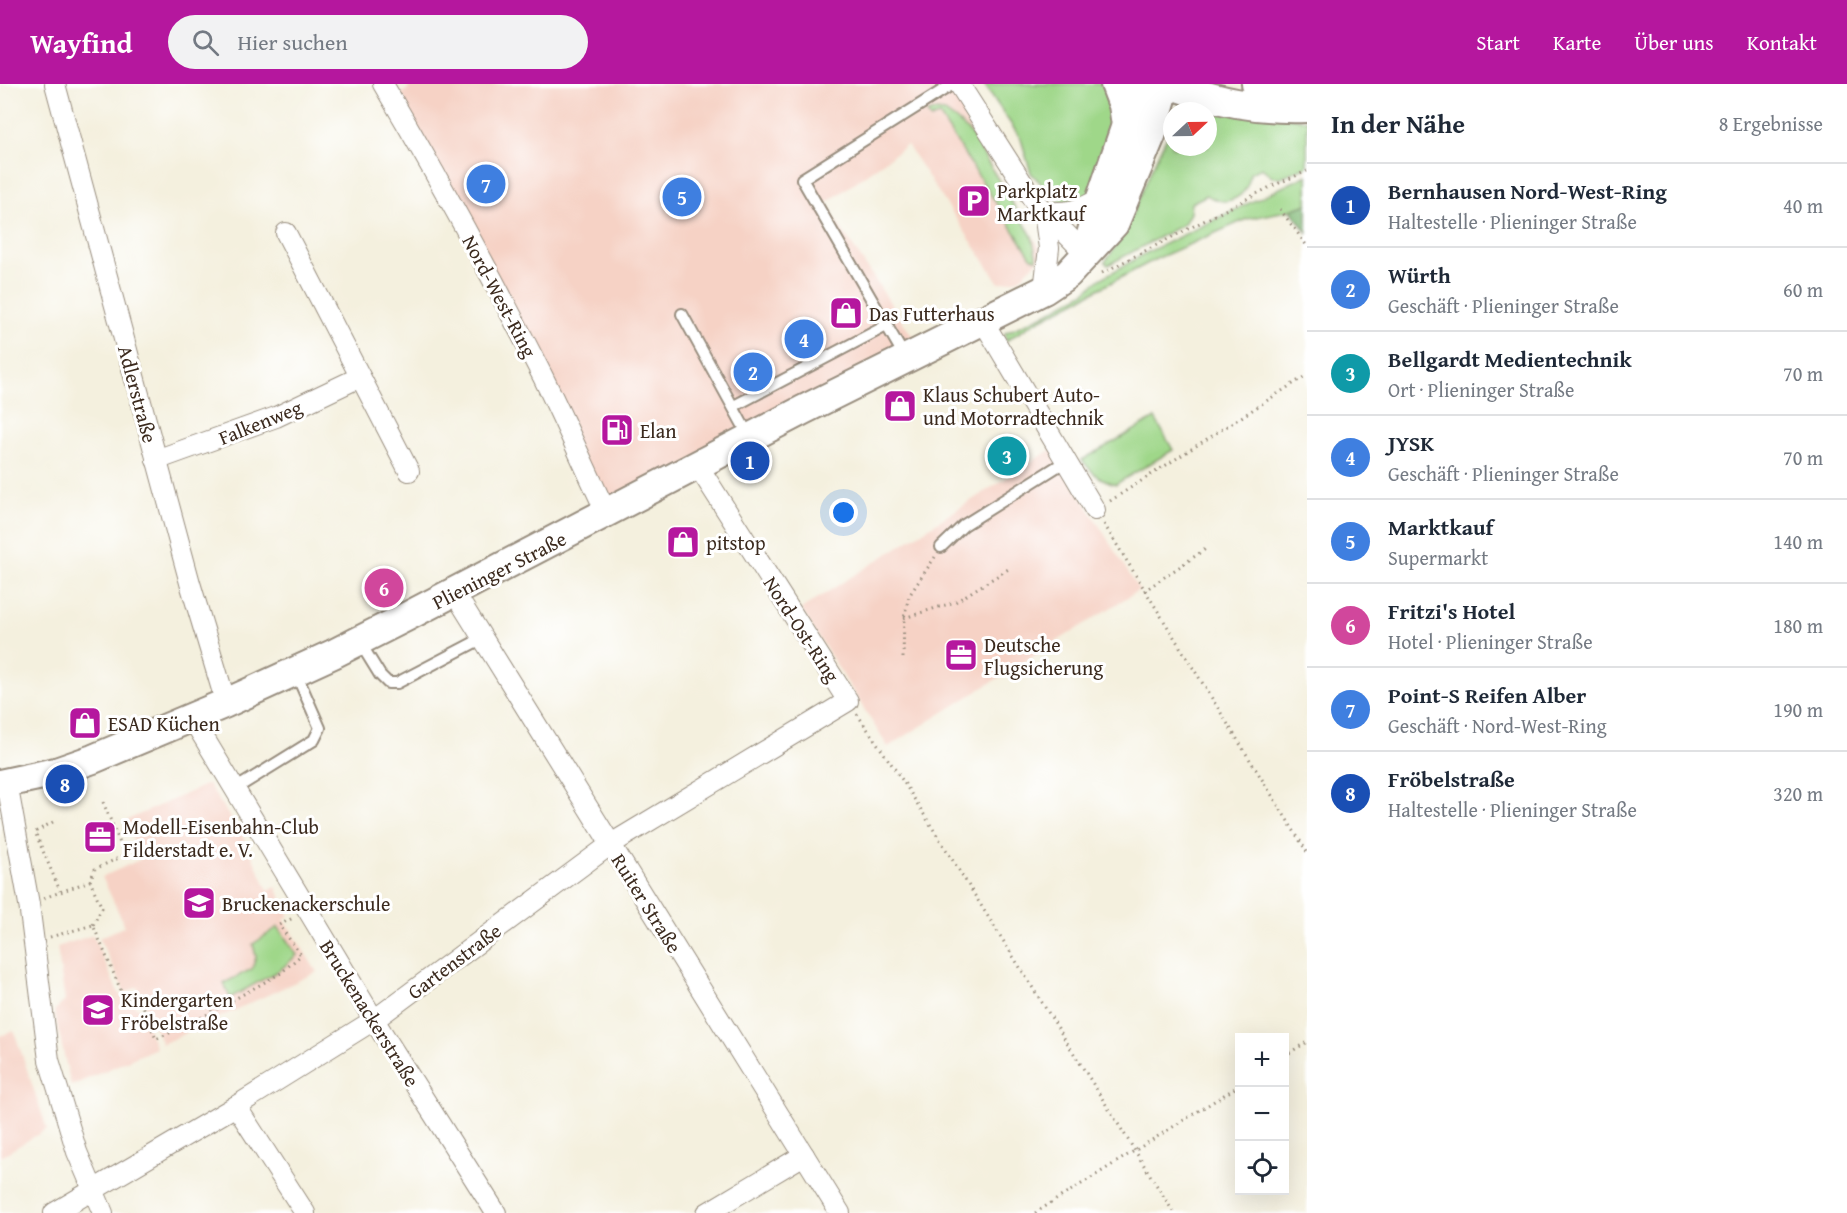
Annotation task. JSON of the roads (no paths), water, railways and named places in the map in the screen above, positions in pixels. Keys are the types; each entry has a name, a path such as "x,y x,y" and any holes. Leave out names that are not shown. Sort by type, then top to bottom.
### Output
{"main road":[{"path":"1115,84 1123,105 1150,124"},
{"name":"Plieninger Straße","path":"1091,266 1101,198 1150,124 1140,84"},
{"name":"Plieninger Straße","path":"3,784 71,767 192,718 359,641 750,438 1044,290 1068,274 1091,266 1114,224 1167,84"},
{"path":"1167,84 1200,95 1259,108 1307,108"},
{"path":"1256,84 1307,95"},
{"path":"1190,102 1200,95"}],"street":[{"name":"Adlerstraße","path":"55,84 156,460 207,644 226,703"},
{"name":"Nord-West-Ring","path":"383,84 505,304 544,379 607,514"},
{"path":"959,84 1021,183 1091,266"},
{"path":"1044,212 1069,213 1101,198"},
{"path":"1044,212 1050,248 1044,290"},
{"path":"286,233 409,471"},
{"path":"983,321 1095,510"},
{"name":"Falkenweg","path":"156,460 276,417 360,377"},
{"name":"Nord-Ost-Ring","path":"698,466 848,700"},
{"name":"Ruiter Straße","path":"454,592 840,1213"},
{"name":"Gartenstraße","path":"54,1213 236,1106 374,1020 611,844 848,700"},
{"name":"Bruckenackerstraße","path":"192,718 374,1020 496,1213"},
{"path":"3,784 29,904 50,1060 77,1152 103,1213"},
{"path":"236,1106 305,1213"},
{"path":"707,1213 804,1155"}],"lane":[{"path":"906,359 802,179 953,84"},
{"path":"682,314 750,438"},
{"path":"734,406 888,325"},
{"path":"941,548 964,525 1066,461"},
{"path":"359,641 380,675 388,683 397,683 483,638"},
{"path":"235,789 298,751 314,740 318,734 320,728 318,722 295,671"}],"place":[{"name":"Point-S Reifen Alber","path":"486,184"},
{"name":"Marktkauf","path":"682,197"},
{"name":"Parkplatz Marktkauf","path":"974,201"},
{"name":"Das Futterhaus","path":"846,313"},
{"name":"JYSK","path":"804,339"},
{"name":"Würth","path":"753,372"},
{"name":"Klaus Schubert Auto- und Motorradtechnik","path":"900,406"},
{"name":"Elan","path":"617,430"},
{"name":"Bellgardt Medientechnik","path":"1007,456"},
{"name":"Bernhausen Nord-West-Ring","path":"750,461"},
{"name":"pitstop","path":"683,542"},
{"name":"Fritzi's Hotel","path":"384,588"},
{"name":"Deutsche Flugsicherung","path":"961,655"},
{"name":"ESAD Küchen","path":"85,723"},
{"name":"Fröbelstraße","path":"65,784"},
{"name":"Modell-Eisenbahn-Club Filderstadt e. V.","path":"100,837"},
{"name":"Bruckenackerschule","path":"199,903"},
{"name":"Kindergarten Fröbelstraße","path":"98,1010"}]}
